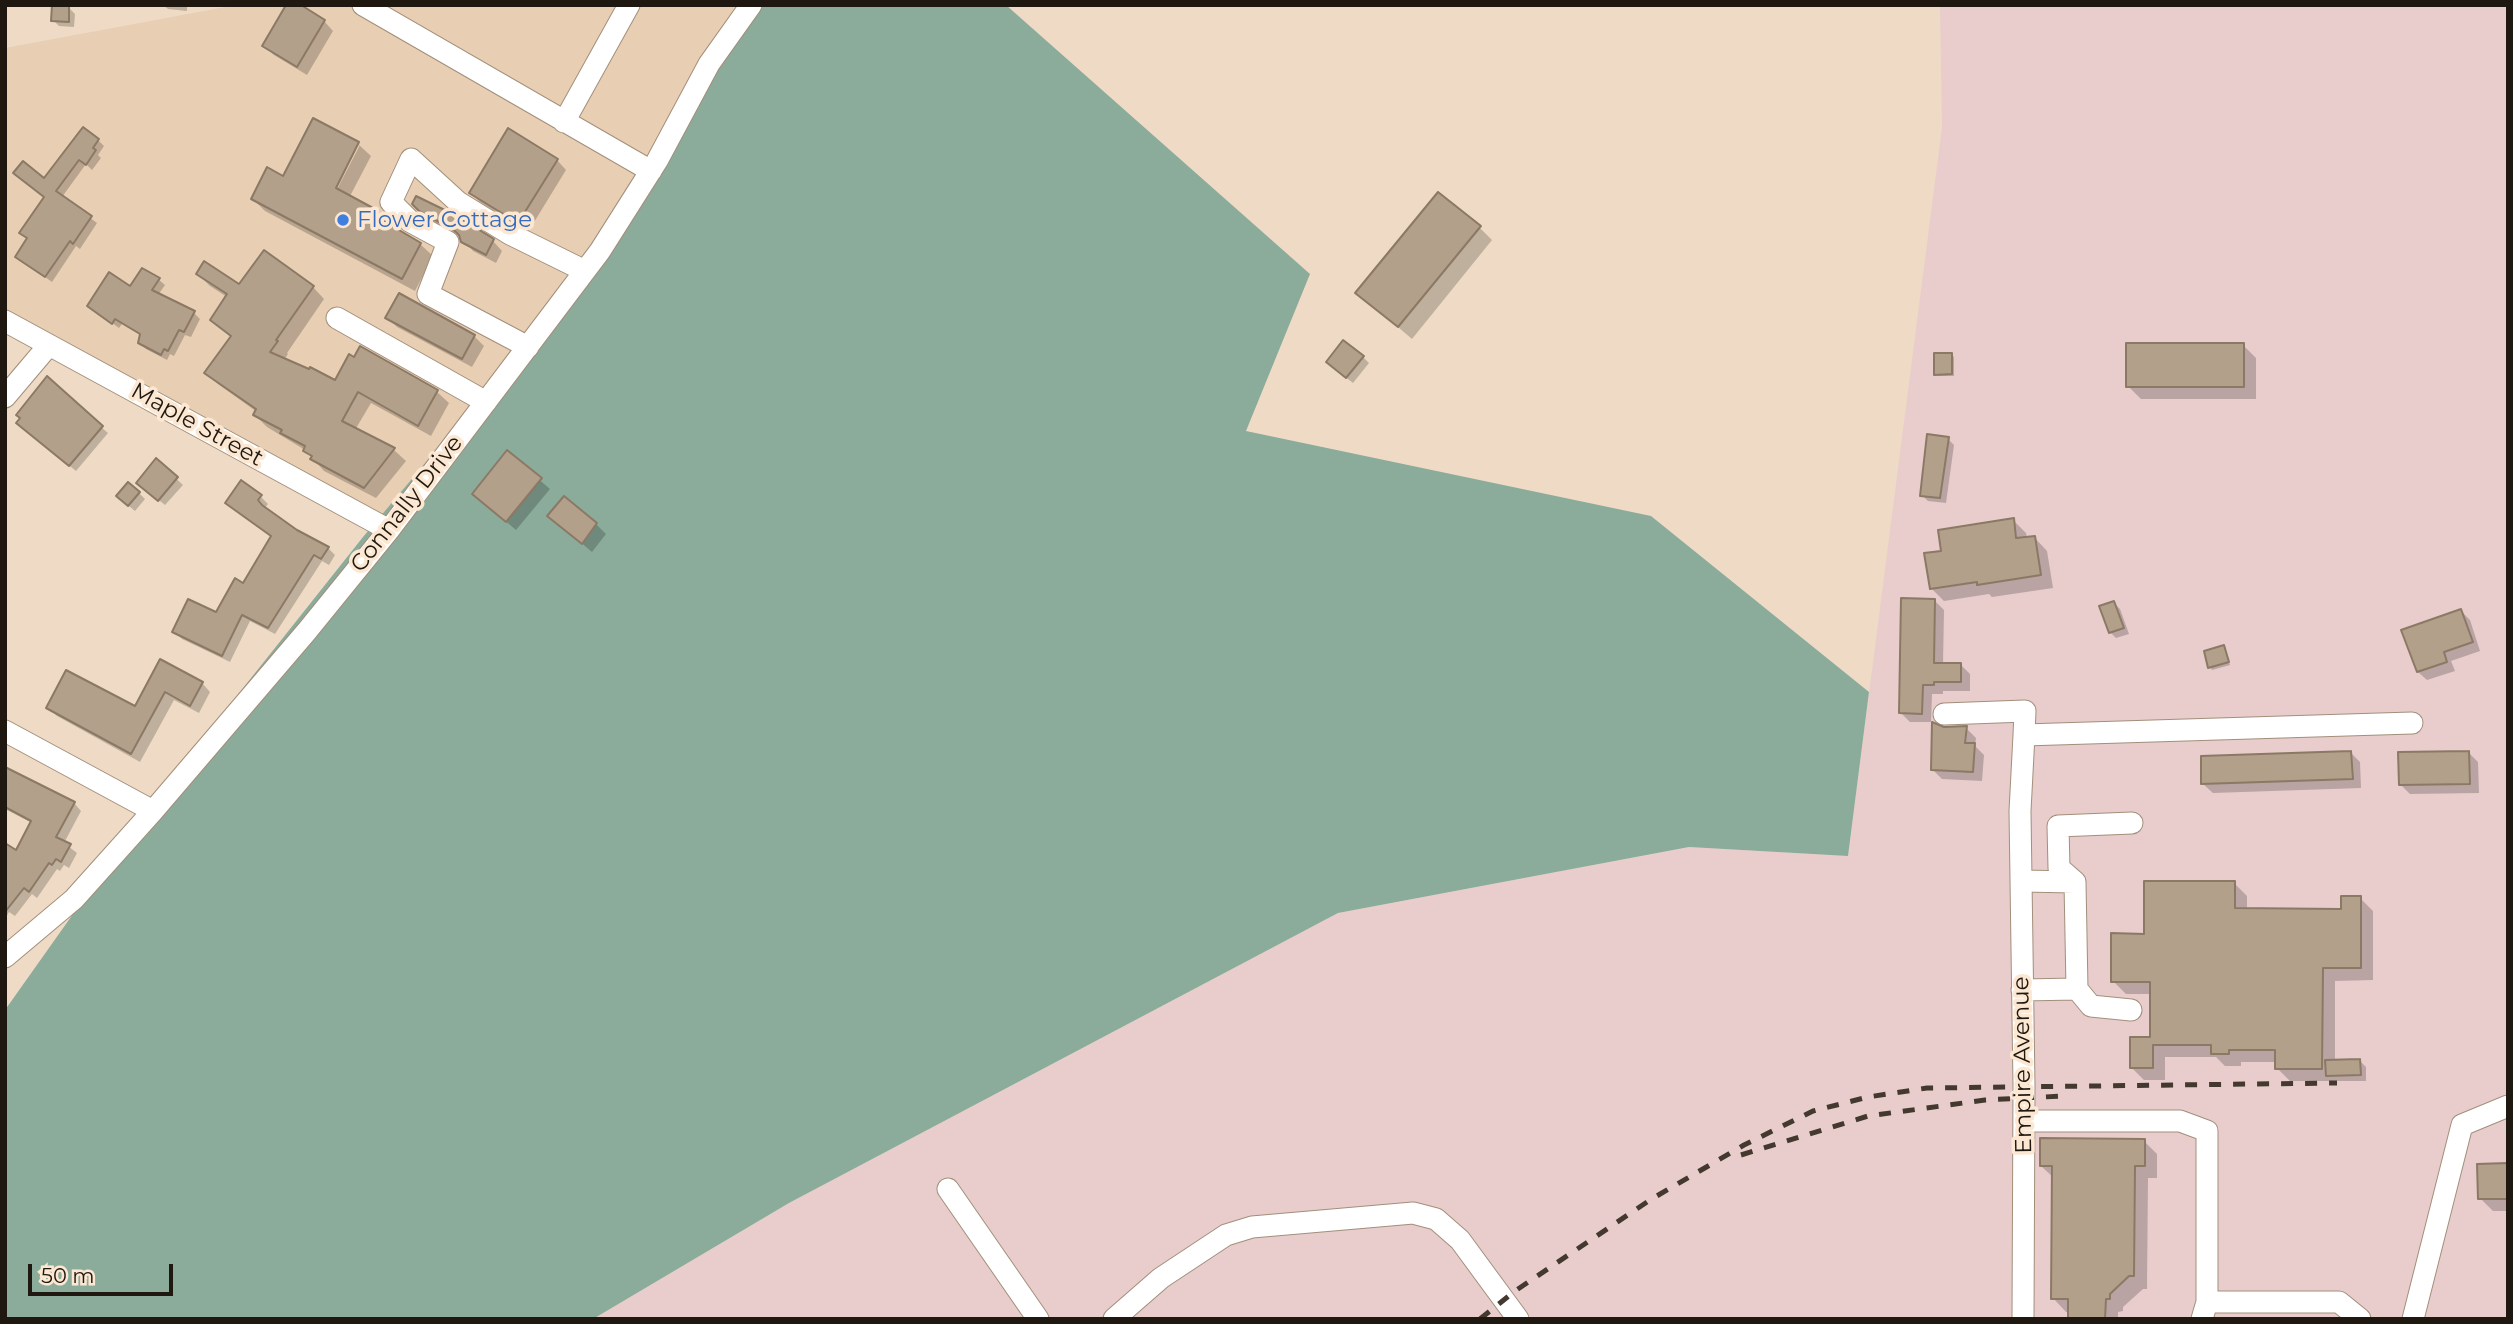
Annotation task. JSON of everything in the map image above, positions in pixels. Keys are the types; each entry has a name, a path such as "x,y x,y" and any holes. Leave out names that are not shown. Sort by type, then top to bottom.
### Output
{"street":[{"path":"363,5 651,171"},
{"path":"564,122 629,5"},
{"name":"Connally Drive","path":"5,957 74,899 307,631 389,530 600,251 651,171 709,64 745,8"},
{"path":"528,347 428,293 448,242 411,222 391,202 411,159 458,202 510,233 584,271"},
{"path":"337,318 486,402"},
{"name":"Maple Street","path":"5,321 389,530"},
{"path":"5,397 49,345"},
{"path":"1944,714 2025,711 2024,735 2412,723"},
{"path":"5,731 153,811"},
{"name":"Empire Avenue","path":"2023,1319 2024,1121 2020,811 2024,735"},
{"path":"2131,1010 2091,1006 2077,989 2075,882 2059,869 2058,826 2132,823"},
{"path":"2021,881 2075,882"},
{"path":"2022,990 2077,989"},
{"path":"2413,1319 2462,1125 2508,1106"},
{"path":"2024,1121 2180,1121 2207,1131 2204,1310 2339,1302 2360,1319"},
{"path":"948,1189 1038,1319"},
{"path":"1114,1319 1161,1278 1226,1235 1252,1227 1413,1213 1436,1219 1460,1240 1518,1319"}],"shaded area":[{"path":"236,5 739,5 585,273 370,529 5,327 5,48"},
{"path":"1940,5 2508,5 2508,1319 593,1319 789,1203 1338,913 1689,847 1848,856 1942,127"}],"green space":[{"path":"739,5 1006,5 1310,274 1246,431 1651,516 1869,692 1848,856 1689,847 1338,913 789,1203 593,1319 5,1319 5,1010 151,804 363,537 585,273"}],"building":[{"path":"52,5 69,6 69,22 51,21"},
{"path":"286,5 301,5 325,20 297,67 262,46"},
{"path":"313,118 359,142 336,188 373,208 370,213 421,243 402,279 251,199 267,167 283,176"},
{"path":"83,127 99,139 93,148 96,150 86,165 79,160 56,191 92,216 73,244 70,241 45,277 15,257 27,238 19,233 44,197 13,173 23,161 44,178"},
{"path":"508,128 558,159 518,223 469,193"},
{"path":"1438,192 1481,226 1398,327 1355,293"},
{"path":"416,196 455,215 494,239 486,255 461,242 454,230 419,211 412,204"},
{"path":"264,250 314,286 270,352 335,380 349,354 354,357 360,346 438,390 418,426 358,392 342,421 395,448 364,488 310,459 312,456 303,451 305,446 253,415 256,409 204,373 231,336 210,320 227,294 196,274 204,261 239,284"},
{"path":"142,268 160,278 152,290 195,311 184,332 179,330 168,351 164,349 161,355 138,343 140,334 115,319 112,324 87,306 109,272 130,286"},
{"path":"399,293 475,335 462,359 385,318"},
{"path":"1343,340 1364,356 1346,378 1326,362"},
{"path":"2126,343 2244,343 2244,387 2126,387"},
{"path":"1934,353 1952,353 1952,374 1934,375"},
{"path":"47,376 103,426 69,466 16,423 20,418 16,415"},
{"path":"1927,434 1949,437 1940,498 1920,496"},
{"path":"507,450 542,478 506,522 472,494"},
{"path":"156,458 178,477 158,501 136,483"},
{"path":"241,480 262,495 258,500 262,505 297,530 329,547 321,559 314,555 268,628 242,615 222,656 172,632 188,599 216,612 235,578 243,583 271,536 225,503"},
{"path":"128,482 140,492 128,506 116,496"},
{"path":"564,496 597,523 582,544 547,516"},
{"path":"2014,518 2016,538 2035,536 2041,575 1930,589 1924,553 1941,551 1938,530"},
{"path":"1901,598 1935,599 1934,663 1961,663 1961,682 1934,682 1934,685 1923,685 1922,714 1899,713"},
{"path":"2114,601 2124,628 2109,633 2099,606"},
{"path":"2461,609 2473,642 2444,652 2447,662 2417,672 2401,630"},
{"path":"2224,645 2229,662 2208,668 2204,651"},
{"path":"160,659 203,682 190,706 165,692 131,754 46,708 66,670 135,706"},
{"path":"1932,722 1944,727 1967,726 1965,743 1975,743 1973,772 1931,770"},
{"path":"2351,751 2353,779 2201,784 2201,756"},
{"path":"2469,751 2470,784 2399,785 2398,752"},
{"path":"5,767 75,802 56,837 71,844 61,862 56,859 52,865 49,863 29,892 24,888 5,912 5,843 16,850 31,821 5,807"},
{"path":"2144,881 2235,881 2235,908 2341,909 2341,896 2361,896 2361,968 2323,968 2322,1069 2275,1069 2275,1050 2229,1050 2229,1054 2211,1054 2211,1045 2153,1045 2153,1068 2130,1068 2130,1037 2150,1037 2150,982 2111,982 2111,933 2144,934"},
{"path":"2360,1059 2361,1075 2326,1076 2325,1060"},
{"path":"2040,1138 2145,1139 2145,1166 2135,1166 2134,1276 2129,1276 2110,1294 2110,1299 2106,1299 2105,1319 2068,1319 2068,1299 2051,1299 2052,1166 2040,1166"},
{"path":"2508,1163 2508,1199 2478,1199 2477,1164"}],"railway":[{"path":"1480,1319 1515,1291 1650,1200 1744,1145 1813,1111 1868,1097 1927,1088 2337,1083"},
{"path":"1741,1155 1868,1116 1985,1100 2063,1096"}],"place":[{"name":"Flower Cottage","path":"343,220"}]}
